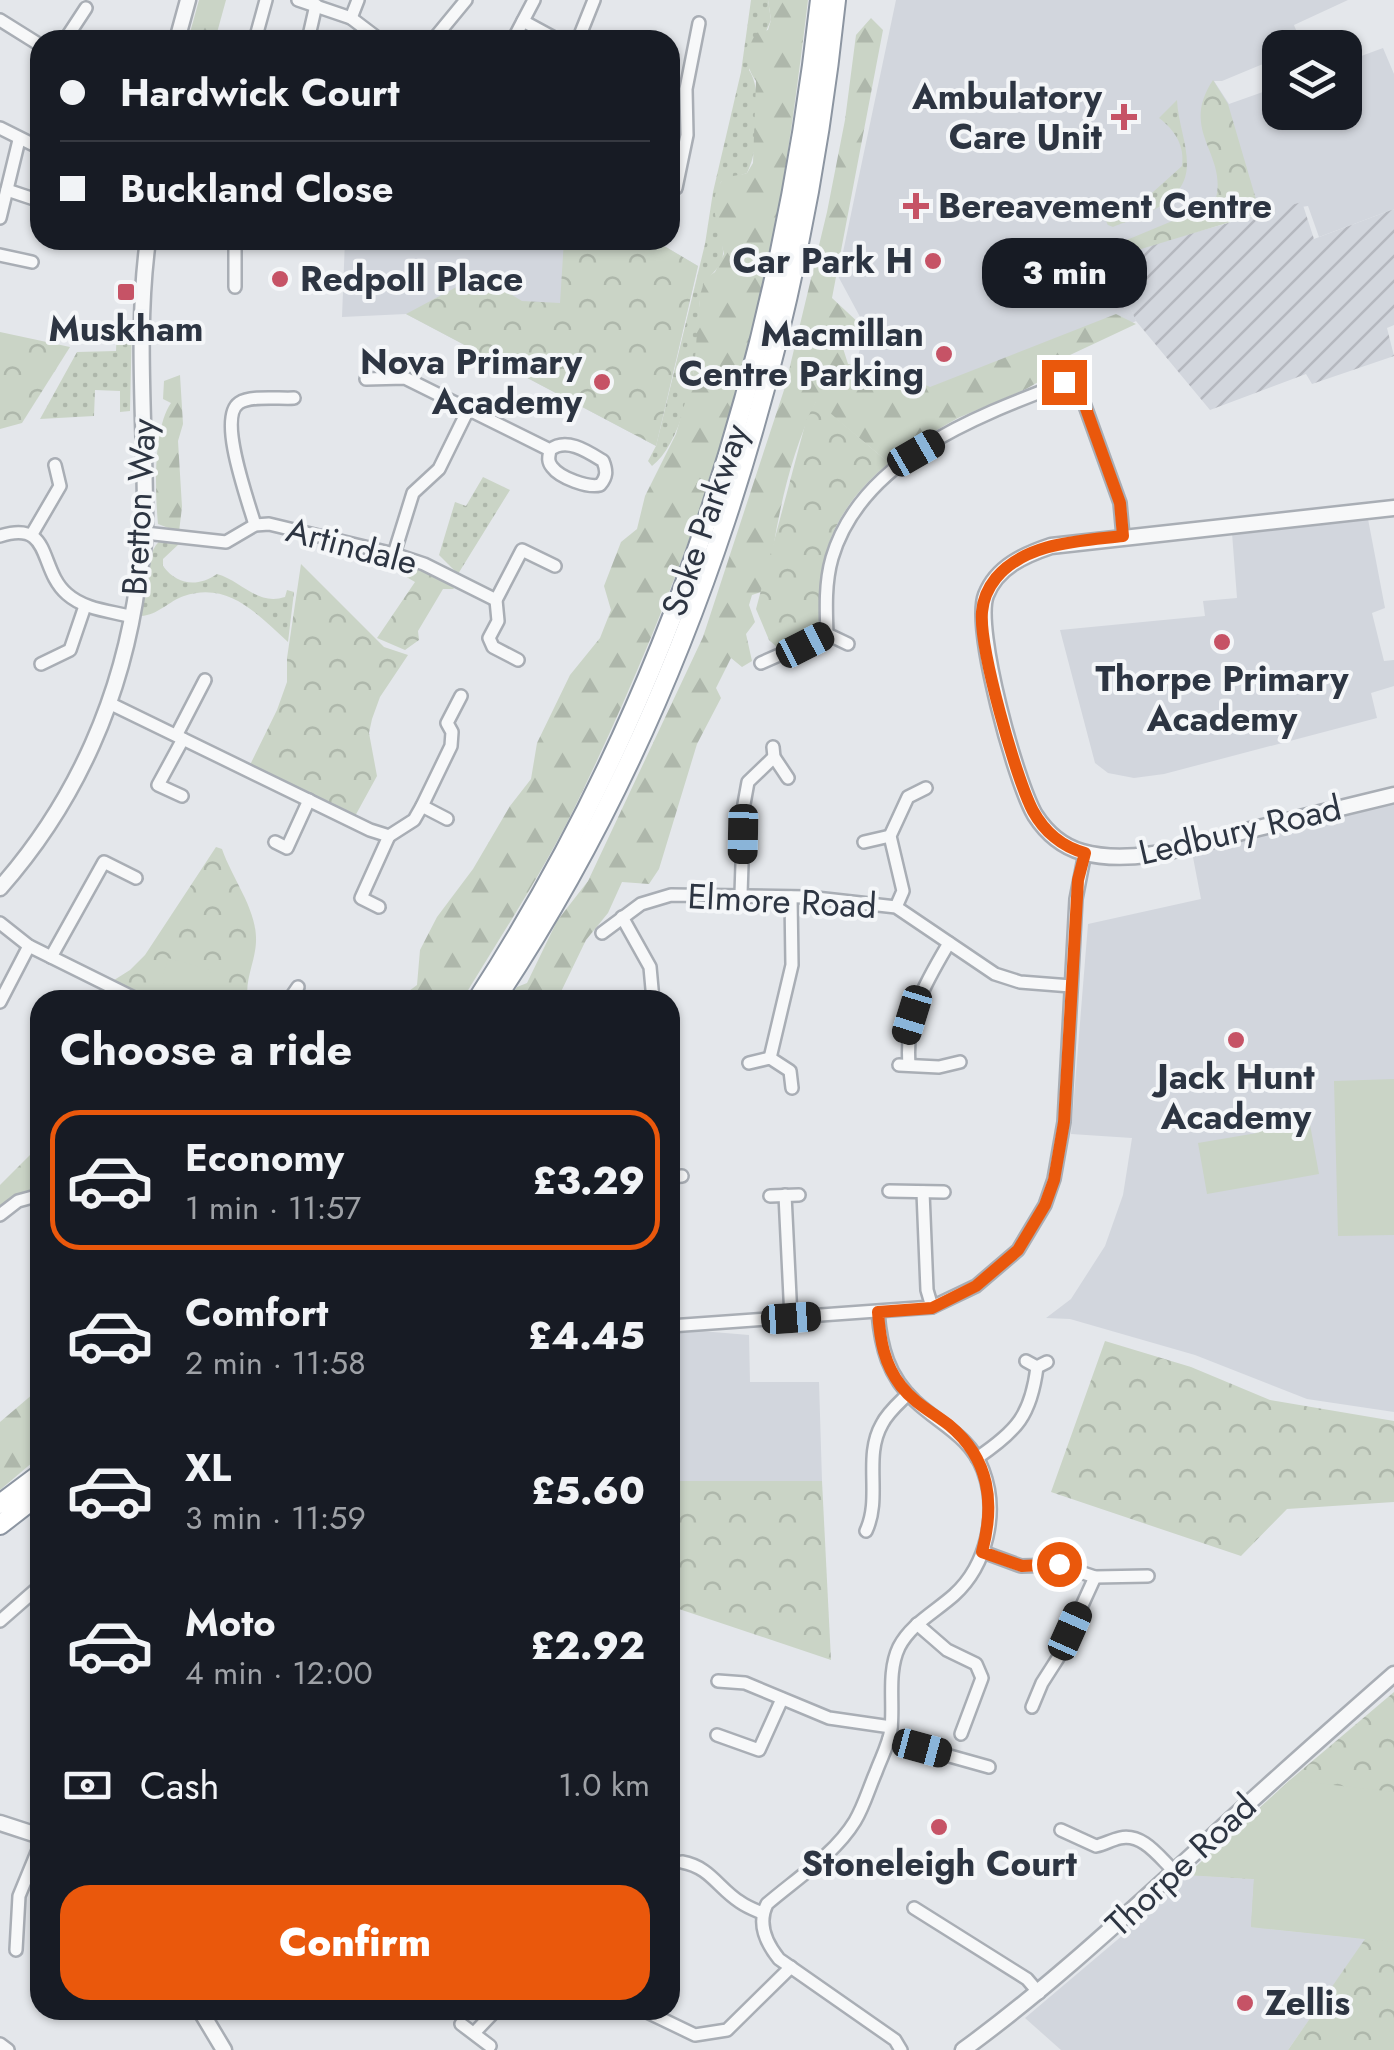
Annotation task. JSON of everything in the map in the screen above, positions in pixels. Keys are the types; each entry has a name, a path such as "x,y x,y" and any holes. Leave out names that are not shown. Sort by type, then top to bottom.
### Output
{"highway":[{"name":"Soke Parkway","path":"482,990 566,850 620,740 688,579 720,487 752,379 784,242 808,112 820,0"},
{"name":"Soke Parkway","path":"501,990 584,850 658,698 719,539 754,429 790,292 818,154 836,0"},
{"path":"0,1504 30,1482"},
{"path":"0,1525 30,1502"}],"street":[{"path":"180,30 188,0"},
{"path":"258,30 266,0"},
{"path":"298,0 350,18 366,30"},
{"path":"350,18 358,0"},
{"path":"442,30 466,0"},
{"path":"518,30 534,0"},
{"path":"582,30 594,0"},
{"path":"310,30 316,4"},
{"path":"72,30 86,8"},
{"path":"0,20 30,38"},
{"path":"523,21 540,30"},
{"path":"680,170 688,135 686,90 699,23"},
{"path":"680,88 686,90"},
{"path":"0,128 30,144"},
{"path":"0,218 20,140"},
{"path":"4,194 30,199"},
{"name":"Bretton Way","path":"0,888 66,798 91,752 110,704 133,618 145,534 145,250"},
{"path":"235,250 235,287"},
{"path":"0,255 32,262"},
{"path":"366,378 405,378 550,450"},
{"path":"827,634 826,592 832,558 846,524 866,498 916,453 951,432 986,412 1064,382 1073,382 1080,392 1120,503 1123,536"},
{"path":"255,525 233,446 233,410 248,400 294,398"},
{"path":"394,554 412,493 440,469 468,410"},
{"path":"567,444 598,458 605,467 604,480 588,487 555,470 549,461 550,450 554,445 567,444"},
{"path":"32,534 60,486 56,465"},
{"path":"680,1325 932,1308 956,1298 1002,1266 1030,1233 1045,1205 1054,1180 1064,1122 1078,880 1085,853 1049,833 1028,798 987,660 982,609 993,582 1016,560 1050,546 1394,508"},
{"name":"Artindale","path":"145,534 226,542 255,525 270,524 424,564 496,600"},
{"path":"0,536 12,532 32,534 40,542 48,568 60,587 85,606 133,618"},
{"path":"518,660 493,647 490,638 498,622 496,600 522,550 555,566"},
{"path":"41,664 70,650 85,606"},
{"path":"767,646 767,661 827,634 848,644"},
{"path":"182,796 158,785 205,680"},
{"path":"379,908 361,898 388,836 414,820 422,806 450,746 452,732 447,723 461,696"},
{"path":"110,704 388,836"},
{"path":"741,894 748,782 774,752 788,778"},
{"path":"896,907 903,891 890,836 908,797 926,788"},
{"name":"Ledbury Road","path":"1085,853 1123,856 1156,852 1394,795"},
{"path":"275,842 287,848 309,800"},
{"path":"422,806 447,819"},
{"path":"864,842 890,836"},
{"path":"51,956 104,862 136,878"},
{"name":"Elmore Road","path":"602,933 641,904 671,895 741,894 896,907 995,974 1020,982 1071,986"},
{"path":"770,1058 792,965 791,897"},
{"path":"622,917 650,967 652,990"},
{"path":"0,923 28,946 118,990"},
{"path":"949,942 919,994 906,1036 904,1064 939,1067 960,1062"},
{"path":"0,1002 28,946"},
{"path":"749,1063 770,1058 790,1072 792,1088"},
{"path":"889,1191 944,1192"},
{"path":"922,1192 927,1290 932,1308"},
{"path":"785,1195 791,1318"},
{"path":"770,1196 800,1195"},
{"path":"0,1214 30,1198"},
{"path":"878,1312 883,1352 908,1394 948,1424 984,1470 990,1506 982,1552 970,1577 956,1593 906,1636 893,1665 890,1733 855,1821 762,1913 766,1940 779,1959 894,2040 901,2050"},
{"path":"977,1458 1015,1428 1026,1412 1033,1396 1037,1363"},
{"path":"866,1531 873,1516 874,1450 878,1434 883,1422 908,1394"},
{"path":"982,1552 1022,1566 1059,1564 1094,1576 1148,1576"},
{"path":"1032,1706 1094,1576"},
{"path":"0,1621 30,1595"},
{"path":"917,1624 946,1650 976,1664 982,1678 961,1734"},
{"name":"Thorpe Road","path":"963,2050 1126,1918 1394,1674"},
{"path":"718,1682 745,1683 829,1718 890,1733 989,1767"},
{"path":"717,1735 759,1750 782,1699"},
{"path":"0,1823 30,1834"},
{"path":"1061,1830 1096,1846 1133,1838 1144,1842 1174,1871"},
{"path":"682,1862 698,1865 738,1902 762,1913"},
{"path":"16,1950 20,1896 30,1866"},
{"path":"914,1908 1027,1978 1039,1992"},
{"path":"663,2020 694,2035 727,2030 790,1968"},
{"path":"206,2020 224,2050"},
{"path":"474,2033 486,2020"},
{"path":"461,2024 490,2046"},
{"path":"0,2044 8,2050"}],"shaded area":[{"path":"896,0 1348,0 1294,25 1296,30 1262,30 1262,64 1214,81 1229,104 1262,92 1262,130 1362,130 1362,56 1383,48 1394,74 1394,209 1319,237 1308,206 1260,213 1109,257 1136,321 914,428 816,401 856,363 866,328 838,276"},
{"path":"1302,202 1314,239 1394,209 1394,325 1387,328 1394,356 1312,384 1306,374 1210,410 1136,321 1108,257"},
{"name":"Nova Primary Academy","path":"345,250 671,250 698,266 656,446 406,314 342,317"},
{"name":"Thorpe Primary Academy","path":"1368,519 1385,608 1372,613 1384,661 1394,660 1394,686 1371,693 1377,718 1164,774 1134,778 1108,773 1095,763 1060,630 1205,616 1203,601 1237,598 1232,533"},
{"name":"Jack Hunt Academy","path":"1394,803 1394,1412 1307,1399 1195,1355 1070,1319 1046,1318 1071,1299 1105,1246 1123,1195 1132,1138 1071,1134 1088,924 1201,899 1192,852"},
{"path":"680,1330 749,1335 750,1382 819,1382 822,1481 680,1481"},
{"path":"1187,1875 1255,1879 1252,1927 1366,1939 1288,2050 1061,2050 1025,2018 1123,1935"}],"green space":[{"path":"199,0 226,0 218,30 191,30"},
{"path":"751,0 768,0 771,20 749,70 758,106 754,150 747,173 721,182 718,191 723,257 702,290 696,359 684,410 670,443 652,466 648,461 656,446 705,244 741,72"},
{"path":"768,0 808,0 790,138 756,321 730,419 694,527 630,688 570,817 526,896 468,990 410,990 417,985 420,950 437,917 531,779 537,743 570,675 600,638 611,610 604,586 621,542 637,529 645,496 676,434 694,371 700,295 705,279 715,272 724,254 715,216 715,196 725,178 747,173 753,163 756,81 748,57 756,33 768,30"},
{"path":"871,18 883,30 832,298 861,325 855,336 842,345 848,364 895,371 930,387 1116,314 1136,324 1070,355 1068,365 1026,389 958,418 889,463 816,402 784,494 767,590 752,595 749,605 755,622 746,634 752,661 742,667 731,658 716,688 721,698 697,744 659,869 649,884 622,882 608,913 586,940 562,990 515,990 527,983 557,921 588,881 703,637 785,387 827,212 856,35"},
{"path":"1213,80 1228,104 1260,213 1095,263 1093,254 1206,207 1216,198 1218,182 1201,114"},
{"path":"1177,100 1187,164 1180,189 1150,212 1113,227 1108,225 1096,201 1104,199 1109,211 1117,208 1120,215 1133,210 1182,166 1178,139 1159,118"},
{"name":"Nova Primary Academy","path":"563,250 671,250 698,266 656,446 406,314 479,275 522,301 560,303"},
{"path":"132,323 130,411 120,412 120,391 95,390 94,416 40,419 77,352 116,351 117,324"},
{"path":"0,332 70,347 22,423 0,429"},
{"path":"180,375 183,424 178,441 182,507 179,532 158,524 156,479 161,428 171,403 163,399 164,381"},
{"path":"816,401 889,463 863,487 834,531 823,564 819,628 778,648 769,640 756,609 806,421"},
{"path":"483,477 510,490 458,574 439,555 455,502 466,506"},
{"path":"161,540 181,542 163,559 163,566 182,581 203,581 217,574 266,598 285,597 287,590 294,592 288,642 242,603 215,593 184,596 141,616 149,563"},
{"path":"408,562 449,581 454,589 443,589 418,631 419,640 405,650 377,638 415,582 403,575"},
{"path":"301,564 384,647 408,655 380,697 372,719 369,733 377,776 354,818 249,767 287,682"},
{"path":"216,847 222,849 255,926 256,945 248,990 130,990 111,982 145,955"},
{"path":"168,958 211,970 205,990 186,990 161,983"},
{"path":"1394,1079 1394,1235 1338,1236 1334,1081"},
{"path":"1309,1119 1319,1174 1207,1194 1198,1143"},
{"path":"30,1155 30,1191 14,1195 0,1209 0,1185"},
{"path":"1105,1341 1191,1367 1270,1400 1394,1421 1394,1502 1287,1509 1241,1556 1051,1492"},
{"path":"30,1396 30,1464 0,1490 0,1422"},
{"path":"680,1481 822,1481 831,1660 680,1609"},
{"path":"1394,1692 1394,2050 1288,2050 1365,1939 1251,1927 1254,1879 1187,1875"},
{"path":"1290,1780 1394,1792 1394,1942 1251,1927 1254,1879 1187,1875"}],"place":[{"name":"Ambulatory Care Unit","path":"1124,117"},
{"name":"Bereavement Centre","path":"916,206"},
{"name":"Car Park H","path":"933,261"},
{"name":"Redpoll Place","path":"280,279"},
{"name":"Muskham","path":"126,292"},
{"name":"Macmillan Centre Parking","path":"944,354"},
{"name":"Nova Primary Academy","path":"602,382"},
{"name":"Thorpe Primary Academy","path":"1222,642"},
{"name":"Jack Hunt Academy","path":"1236,1040"},
{"name":"Stoneleigh Court","path":"939,1827"},
{"name":"Zellis","path":"1245,2003"}],"route":[{"path":"1059,1564 1022,1566 982,1552 990,1522 984,1470 963,1438 916,1402 890,1370 880,1338 878,1312 932,1308 976,1286 1018,1250 1045,1205 1054,1180 1064,1122 1078,880 1085,853 1049,833 1028,798 987,660 982,609 988,590 1016,560 1050,546 1123,536 1120,503 1080,392 1073,382 1064,382"}]}
